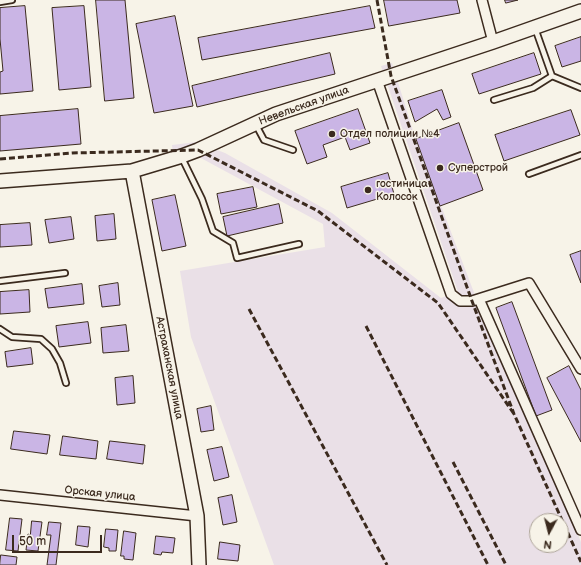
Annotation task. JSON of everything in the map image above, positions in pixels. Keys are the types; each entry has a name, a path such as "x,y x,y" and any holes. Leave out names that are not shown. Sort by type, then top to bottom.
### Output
{"street":[{"path":"482,0 493,42"},
{"name":"Невельская улица","path":"0,181 132,171 198,150 276,114 535,28 581,11"},
{"path":"377,80 450,294 460,301 472,301 530,283 581,370"},
{"name":"Астраханская улица","path":"132,171 197,516 199,565"},
{"path":"479,299 581,530"},
{"name":"Орская улица","path":"0,495 197,516"}],"lane":[{"path":"0,2 12,0"},
{"path":"535,28 552,76 581,88"},
{"path":"494,100 533,88 552,76"},
{"path":"255,124 264,140 293,150"},
{"path":"529,174 581,155"},
{"path":"182,156 202,198 213,231 233,242 237,258 299,244"},
{"path":"0,281 65,273"},
{"path":"0,329 12,337 41,338 52,349 60,363 66,383"}],"shaded area":[{"path":"392,63 415,137 481,311 539,441 569,513 529,513 529,553 569,553 569,513 581,542 581,565 274,565 191,337 180,271 325,247 323,224 199,157 186,152 173,153 172,145 196,142 225,153 332,213 441,298 458,292 381,66"}],"building":[{"path":"96,0 125,0 134,98 105,101"},
{"path":"384,0 457,0 460,13 389,26"},
{"path":"505,0 518,0 506,3"},
{"path":"25,6 33,91 0,94 0,72 3,71 0,39 0,8"},
{"path":"84,6 91,87 59,90 52,8"},
{"path":"370,6 375,28 202,60 198,38"},
{"path":"175,16 193,106 154,113 136,24"},
{"path":"581,37 581,61 562,67 555,46"},
{"path":"330,53 335,74 197,107 192,86"},
{"path":"534,53 541,74 479,94 472,74"},
{"path":"442,90 451,117 443,120 437,109 415,122 408,101"},
{"path":"78,109 81,144 0,151 0,116"},
{"name":"Отдел полиции №4","path":"358,109 370,143 350,150 345,137 323,145 327,157 307,164 295,131"},
{"path":"571,110 580,135 504,161 495,135"},
{"path":"459,123 483,190 440,206 416,139"},
{"name":"гостиница Колосок","path":"388,173 394,194 347,208 341,187"},
{"path":"253,187 257,207 221,214 217,194"},
{"path":"175,195 186,246 162,251 152,200"},
{"path":"279,204 283,223 227,236 223,217"},
{"path":"114,214 116,239 97,241 95,216"},
{"path":"71,217 74,239 49,243 45,220"},
{"path":"30,223 32,245 0,247 0,225"},
{"path":"581,251 581,283 570,255"},
{"path":"118,283 120,305 102,307 99,286"},
{"path":"82,284 84,304 48,308 45,289"},
{"path":"29,290 30,312 0,314 0,292"},
{"path":"512,302 552,410 536,416 496,308"},
{"path":"88,322 91,343 59,347 56,326"},
{"path":"126,325 129,351 103,353 101,328"},
{"path":"31,348 33,364 7,367 5,352"},
{"path":"569,366 581,390 581,442 547,378"},
{"path":"133,376 135,403 117,405 115,378"},
{"path":"211,406 214,430 201,432 197,409"},
{"path":"14,431 50,435 47,454 11,449"},
{"path":"63,436 98,441 96,459 60,455"},
{"path":"110,441 145,445 143,464 107,459"},
{"path":"222,447 229,477 214,481 207,450"},
{"path":"232,495 237,522 223,525 218,498"},
{"path":"10,518 22,519 18,551 6,550"},
{"path":"32,521 42,522 38,551 26,550 28,534 30,535"},
{"path":"49,522 61,523 56,565 47,565 51,535 47,535"},
{"path":"78,526 90,527 88,547 76,545"},
{"path":"106,529 118,530 116,551 109,551 109,548 104,547"},
{"path":"124,531 136,533 133,560 124,559 124,556 121,556"},
{"path":"156,536 175,538 173,553 162,552 161,555 154,554"},
{"path":"220,542 240,545 238,561 218,559"},
{"path":"1,555 17,557 16,565 0,565"}],"railway":[{"path":"377,0 391,76 472,301 514,414 581,562"},
{"path":"0,159 72,153 198,150 318,211 438,303 514,414"},
{"path":"249,309 387,565"},
{"path":"366,326 488,565"},
{"path":"453,462 506,565"}],"place":[{"name":"Отдел полиции №4","path":"332,134"},
{"name":"Суперстрой","path":"440,168"},
{"name":"гостиница Колосок","path":"368,190"}]}
